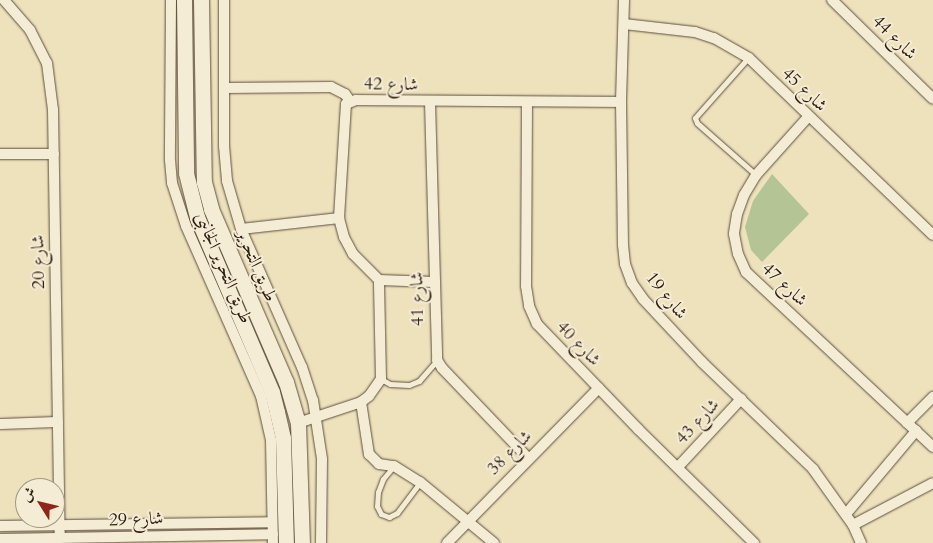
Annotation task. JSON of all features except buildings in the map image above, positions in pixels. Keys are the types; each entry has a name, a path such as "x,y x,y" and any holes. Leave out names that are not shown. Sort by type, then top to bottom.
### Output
{"street":[{"name":"شارع 20","path":"4,0 30,30 46,63 54,110 59,478"},
{"name":"طريق التحرير الجانبى","path":"171,0 170,160 178,204 261,396 270,440 273,538"},
{"name":"طريق التحرير","path":"184,0 186,173 197,217 278,412 283,438 286,543"},
{"name":"طريق التحرير","path":"201,0 202,168 207,196 286,382 298,423 302,543"},
{"name":"طريق التحرير الجانبى","path":"224,0 225,164 231,198 241,229 302,367 317,416 322,459 320,543"},
{"name":"شارع 19","path":"624,0 622,102 623,245 625,264 632,283 642,299 813,469 846,514 861,543"},
{"name":"شارع 44","path":"832,0 933,99"},
{"name":"شارع 45","path":"624,24 695,32 714,38 749,58 808,117 933,235"},
{"path":"184,38 184,42 190,46 197,45 201,40"},
{"path":"184,77 192,72 201,74"},
{"path":"225,88 330,87 345,94 350,101"},
{"name":"شارع 42","path":"380,280 353,254 344,236 339,218 344,109 350,101 622,102"},
{"name":"شارع 41","path":"430,102 437,360"},
{"name":"شارع 40","path":"527,103 526,286 529,306 538,324 550,340 754,543"},
{"path":"170,110 184,121"},
{"name":"شارع 47","path":"808,117 756,175 744,195 737,214 734,234 738,254 746,272 933,447"},
{"path":"0,154 54,154"},
{"path":"241,229 339,218"},
{"path":"298,423 361,402 376,388 381,379 380,280 434,282"},
{"path":"437,360 442,368 528,458"},
{"path":"261,396 266,380"},
{"name":"شارع 38","path":"447,543 598,388"},
{"path":"907,423 933,397"},
{"name":"شارع 43","path":"678,467 741,399"},
{"path":"361,402 369,454 379,464 394,466 420,482 494,543"},
{"path":"0,424 58,422"},
{"path":"846,514 916,431"},
{"path":"853,525 933,483"},
{"path":"157,522 157,539"},
{"name":"شارع 29","path":"65,524 272,522"},
{"name":"شارع 29","path":"0,526 15,526"},
{"name":"شارع 20","path":"60,528 60,538"},
{"name":"شارع 29","path":"0,539 273,538"}],"lane":[{"path":"749,58 695,118 697,123 756,175"},
{"path":"381,379 400,386 419,381 437,360"},
{"path":"394,466 383,479 378,492 377,506 381,514 389,517 397,513 420,482"}],"green space":[{"path":"772,174 809,214 762,262 751,250 745,227 753,201"}]}
